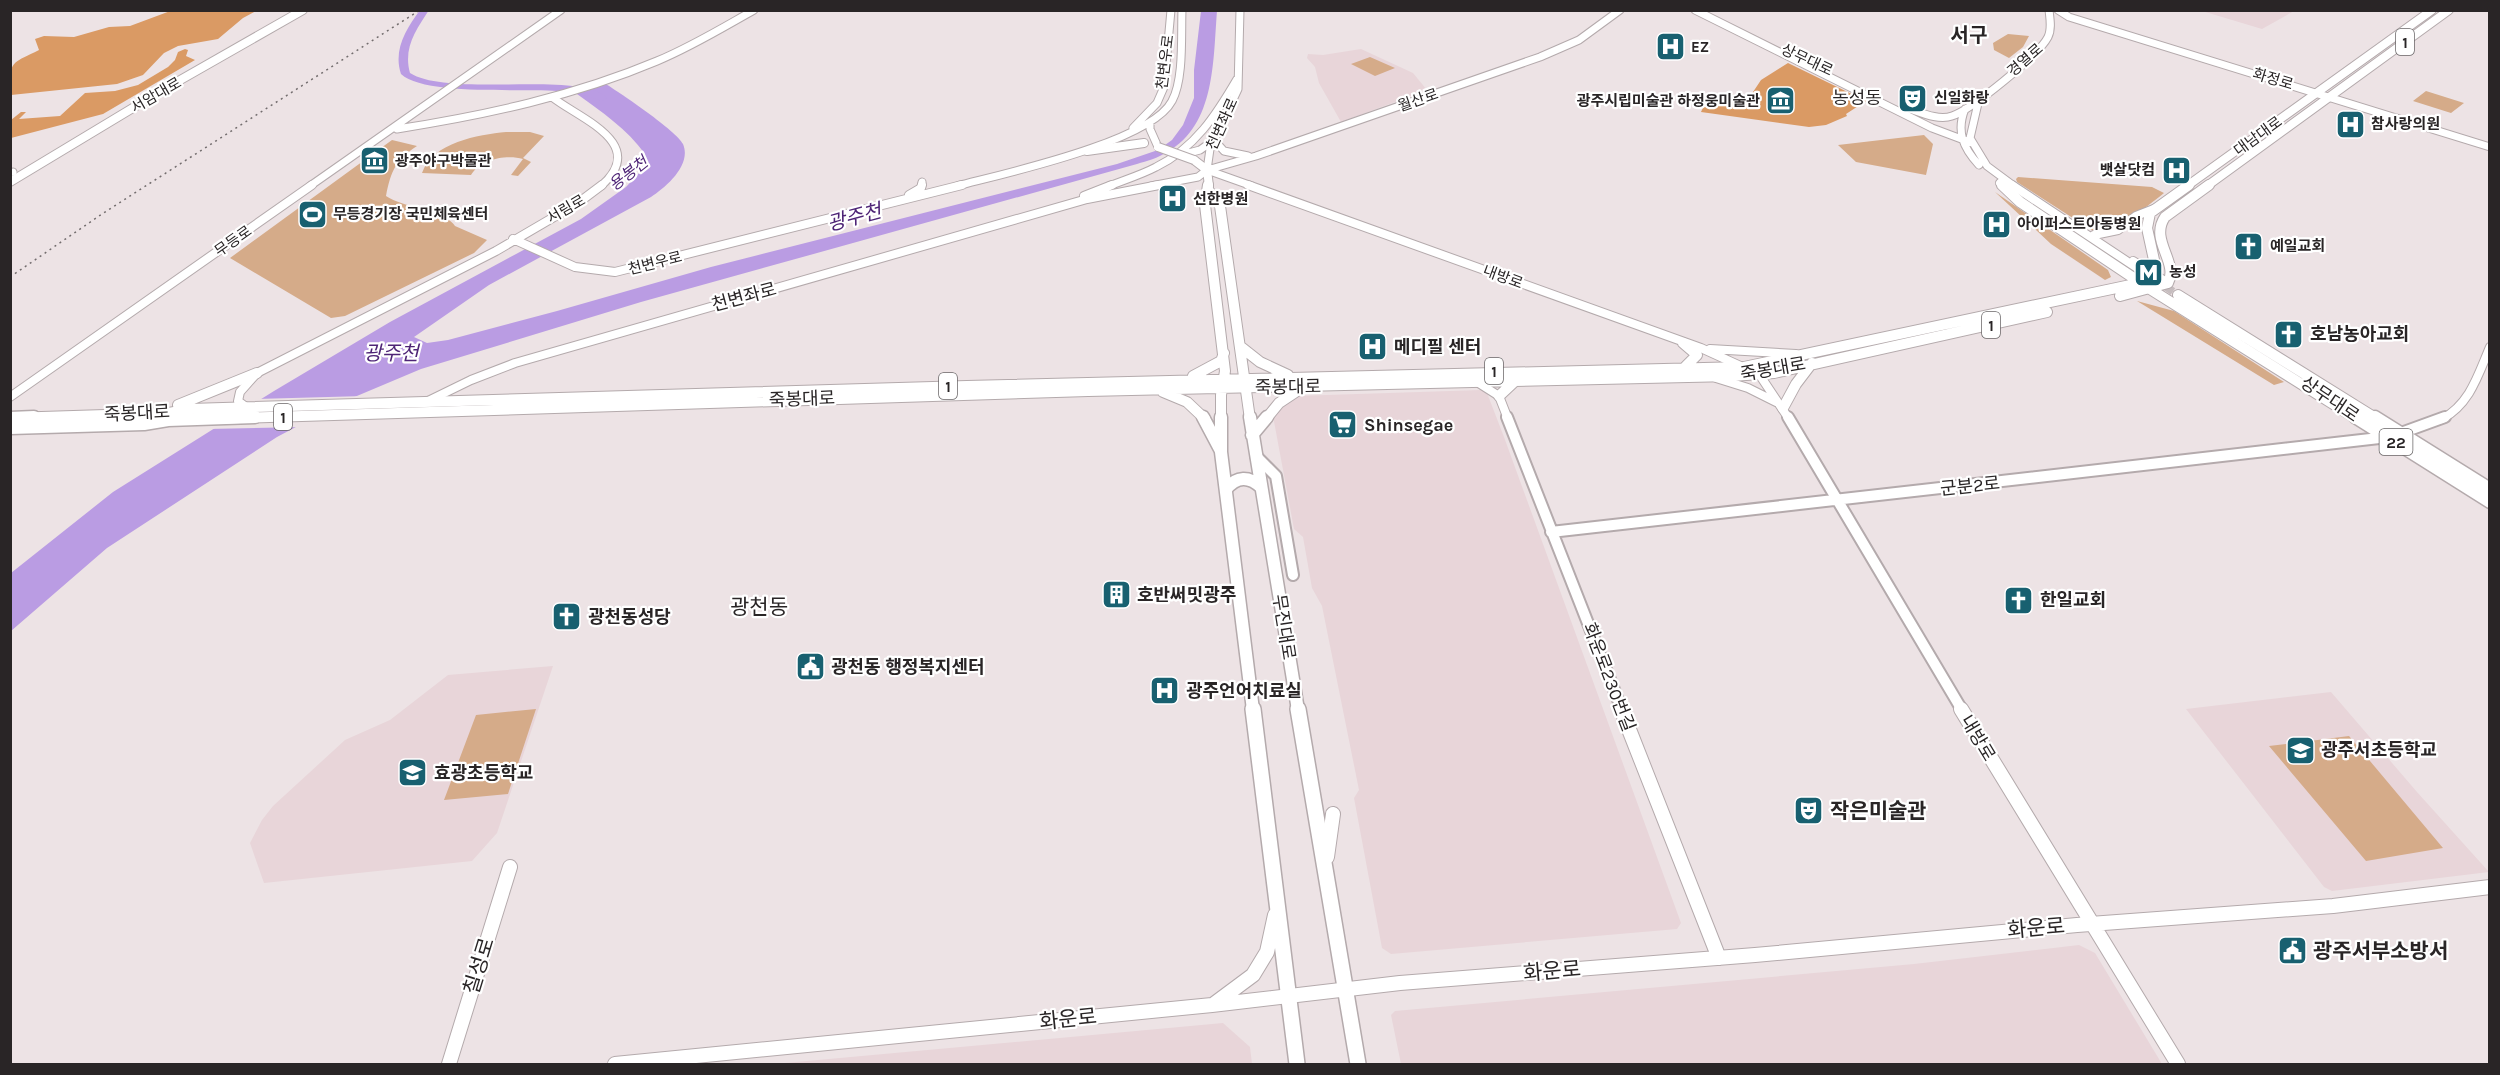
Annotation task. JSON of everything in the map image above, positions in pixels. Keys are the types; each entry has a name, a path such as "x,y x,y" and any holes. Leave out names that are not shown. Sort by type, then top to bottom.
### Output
{"main road":[{"name":"서암대로","path":"11,173 291,10"},
{"name":"서암대로","path":"10,182 303,10"},
{"name":"대남대로","path":"2154,274 2157,263 2147,229 2147,218 2159,207 2432,10"},
{"name":"대남대로","path":"2168,283 2171,272 2158,230 2160,222 2171,211 2449,10"},
{"path":"1124,136 1194,160 1207,170"},
{"path":"1087,151 1144,143"},
{"name":"무진대로","path":"1207,170 1209,191 1205,206 1224,353 1221,452 1297,1065"},
{"path":"1998,179 2020,202 2140,282"},
{"name":"무진대로","path":"1209,191 1220,206 1252,435 1358,1065"},
{"path":"2104,259 2120,275 2120,292 2183,311"},
{"name":"1","path":"2140,282 2154,274"},
{"name":"죽봉대로","path":"1809,359 1828,359 2120,292 2140,282"},
{"name":"22","path":"2140,282 2183,311 2303,379"},
{"name":"죽봉대로","path":"10,420 153,417 168,420 399,413 1154,389 1223,383 1305,386 1709,376 1809,359 1834,349 2120,292 2150,290 2168,283"},
{"name":"22","path":"2168,283 2300,368 2303,379"},
{"name":"상무대로","path":"2175,295 2295,376 2401,433 2490,489"},
{"path":"1683,343 1696,355 1695,359 1684,368"},
{"path":"1241,346 1260,362 1292,376"},
{"path":"1828,359 1820,356 1834,349"},
{"path":"1185,379 1211,368 1221,361 1224,353"},
{"path":"1783,408 1809,359"},
{"name":"죽봉대로","path":"1246,383 1292,376 1684,368 1753,370"},
{"path":"10,413 172,406 188,402 240,378 257,373"},
{"name":"죽봉대로","path":"10,420 190,409 425,401 1185,379 1223,383"},
{"name":"상무대로","path":"2303,379 2490,502"},
{"path":"1499,396 1515,381"},
{"path":"1252,435 1279,403 1305,386"},
{"path":"1154,389 1186,400 1200,410 1221,452"},
{"path":"172,406 190,409"},
{"path":"10,428 144,424 168,420"},
{"path":"1226,489 1230,483 1241,478 1252,479 1261,487"}],"street":[{"name":"무등로","path":"461,80 553,10"},
{"name":"무등로","path":"10,397 561,10"},
{"path":"393,129 554,97 665,58 753,10"},
{"name":"천변우로","path":"1124,136 1157,103 1164,87 1171,10"},
{"name":"천변우로","path":"513,239 588,271 615,272 889,204 1087,151 1124,136 1150,122 1167,109 1176,92 1182,10"},
{"name":"천변좌로","path":"425,401 471,380 533,358 1104,195 1198,177 1207,170 1208,156 1214,140 1234,98 1239,75 1240,10"},
{"name":"월산로","path":"1207,170 1256,156 1549,54 1577,41 1620,10"},
{"name":"상무대로","path":"1695,10 1932,128 1971,140 1979,156 1998,179 2094,235 2168,283"},
{"name":"상무대로","path":"1704,10 1907,108 1960,137 1976,162 1998,179 2133,268"},
{"name":"경열로","path":"1965,109 2043,46 2050,32 2049,10"},
{"name":"화정로","path":"2058,10 2069,17 2490,147"},
{"name":"천변좌로","path":"1065,206 1096,189 1157,167 1189,146 1216,115 1239,75"},
{"name":"서림로","path":"513,239 595,191 613,174 617,163 616,152 605,132 561,105 554,97"},
{"path":"1971,140 1973,117 1979,99"},
{"path":"1907,108 1940,116 1951,116 1965,109"},
{"path":"1960,137 1958,126 1965,109"},
{"path":"414,114 430,115 442,120"},
{"path":"1150,122 1158,147"},
{"path":"1181,155 1200,150 1214,140 1224,151 1256,156"},
{"path":"1237,181 1238,168 1256,156"},
{"name":"내방로","path":"1207,170 1701,348 1753,370 1783,408 2017,803 2178,1065"},
{"path":"889,204 919,190 923,186 922,182"},
{"path":"2094,235 2118,230 2136,216 2159,207"},
{"path":"246,407 238,401 238,395 257,373 496,251 513,239"},
{"path":"2401,433 2434,423 2458,411 2467,401 2490,347"},
{"path":"1701,348 1809,359"},
{"path":"1709,376 1730,381 1766,395 1783,408"},
{"path":"1477,382 1499,396"},
{"name":"화운로230번길","path":"1499,396 1719,958"},
{"name":"군분2로","path":"1551,532 2082,474 2388,437"},
{"path":"1256,456 1276,476 1293,575"},
{"path":"1325,875 1333,814"},
{"name":"칠성로","path":"449,1065 510,867"},
{"name":"화운로","path":"615,1065 1212,1005 1345,989 2093,924 2333,906 2490,887"},
{"path":"1212,1005 1253,975 1267,952 1276,909"}],"shaded area":[{"path":"173,10 256,11 243,18 218,39 178,46 164,53 143,75 117,84 11,95 13,65 39,50 35,39 44,36 74,37 109,27 130,26"},
{"path":"2202,11 2294,11 2262,29"},
{"path":"2008,34 2029,36 2023,47 2009,58 1994,50 1993,43"},
{"path":"1361,49 1413,73 1427,90 1341,122 1319,83 1315,67 1307,58 1308,54 1323,55"},
{"path":"188,50 186,56 195,60 103,114 11,138 11,120 21,112 26,112 19,119 60,116 85,93 115,91 138,85 168,67 175,60 178,52"},
{"path":"1370,57 1395,68 1375,76 1351,64"},
{"path":"1788,63 1866,101 1846,114 1847,116 1826,125 1809,127 1701,112 1710,99 1721,94 1749,98 1761,80"},
{"path":"2426,91 2464,103 2451,113 2413,101"},
{"path":"506,132 530,132 544,136 523,158 531,162 518,176 511,175 523,159 509,157 487,162 471,175 422,173 428,162 446,147 470,138"},
{"path":"1924,135 1933,144 1926,175 1856,162 1838,145"},
{"path":"392,140 417,146 399,161 390,179 386,196 444,217 455,226 487,240 474,253 345,316 331,318 230,258"},
{"path":"2018,177 2152,187 2164,193 2140,212 2121,223 2093,231 2017,182"},
{"path":"1995,192 2108,270 2111,277 2105,280 2051,244"},
{"path":"2137,301 2174,311 2284,382 2274,385"},
{"path":"1481,390 1487,393 1504,437 1681,923 1677,929 1391,954 1382,948 1354,798 1359,790 1322,606 1312,588 1303,537 1294,529 1273,416 1277,409 1296,396"},
{"name":"효광초등학교","path":"553,666 497,833 472,861 264,883 250,843 262,820 273,806 345,740 390,720 448,675"},
{"name":"광주서초등학교","path":"2331,692 2489,872 2332,891 2324,887 2186,709"},
{"path":"536,709 508,794 444,800 476,715"},
{"path":"2349,736 2443,848 2366,861 2269,746"},
{"path":"2079,945 2095,953 2162,1064 1401,1064 1391,1015 1395,1011 1914,964"},
{"path":"1223,1023 1250,1047 1252,1064 774,1064"}],"water":[{"name":"광주천","path":"1201,11 1217,11 1209,89 1195,125 1183,140 1164,154 1137,164 641,302 421,369 345,401 277,437 107,548 11,631 11,573 113,492 274,391 390,322 581,219 626,187 641,171 645,154 605,114 577,94 606,84 660,122 683,144 684,160 676,175 651,197 489,285 414,337 427,343 448,340 711,267 1117,164 1158,150 1172,140 1183,125 1194,98 1194,70"}],"pier":[{"path":"364,396 304,427 207,429 256,399"}],"waterway":[{"name":"용봉천","path":"425,10 411,29 404,51 404,69 406,74 414,79 451,85 561,88 597,94 602,98"}],"tunnel":[{"path":"2130,269 2152,284"},
{"path":"2156,280 2178,295"}],"railway":[{"path":"10,277 102,214 420,10"}],"place":[{"name":"EZ","path":"1670,47"},
{"name":"신일화랑","path":"1913,98"},
{"name":"광주시립미술관 하정웅미술관","path":"1781,101"},
{"name":"참사랑의원","path":"2350,124"},
{"name":"광주야구박물관","path":"374,161"},
{"name":"뱃살닷컴","path":"2176,170"},
{"name":"선한병원","path":"1172,199"},
{"name":"무등경기장 국민체육센터","path":"312,214"},
{"name":"아이퍼스트아동병원","path":"1996,224"},
{"name":"예일교회","path":"2249,246"},
{"name":"농성","path":"2148,272"},
{"name":"호남농아교회","path":"2289,334"},
{"name":"메디필 센터","path":"1373,347"},
{"name":"Shinsegae","path":"1343,425"},
{"name":"호반써밋광주","path":"1116,595"},
{"name":"한일교회","path":"2019,600"},
{"name":"광천동성당","path":"567,617"},
{"name":"광천동 행정복지센터","path":"810,667"},
{"name":"광주언어치료실","path":"1165,691"},
{"name":"광주서초등학교","path":"2300,750"},
{"name":"효광초등학교","path":"413,773"},
{"name":"작은미술관","path":"1809,811"},
{"name":"광주서부소방서","path":"2292,951"}],"district":[{"name":"서구","path":"1969,35"},
{"name":"농성동","path":"1857,98"},
{"name":"광천동","path":"759,607"}]}
